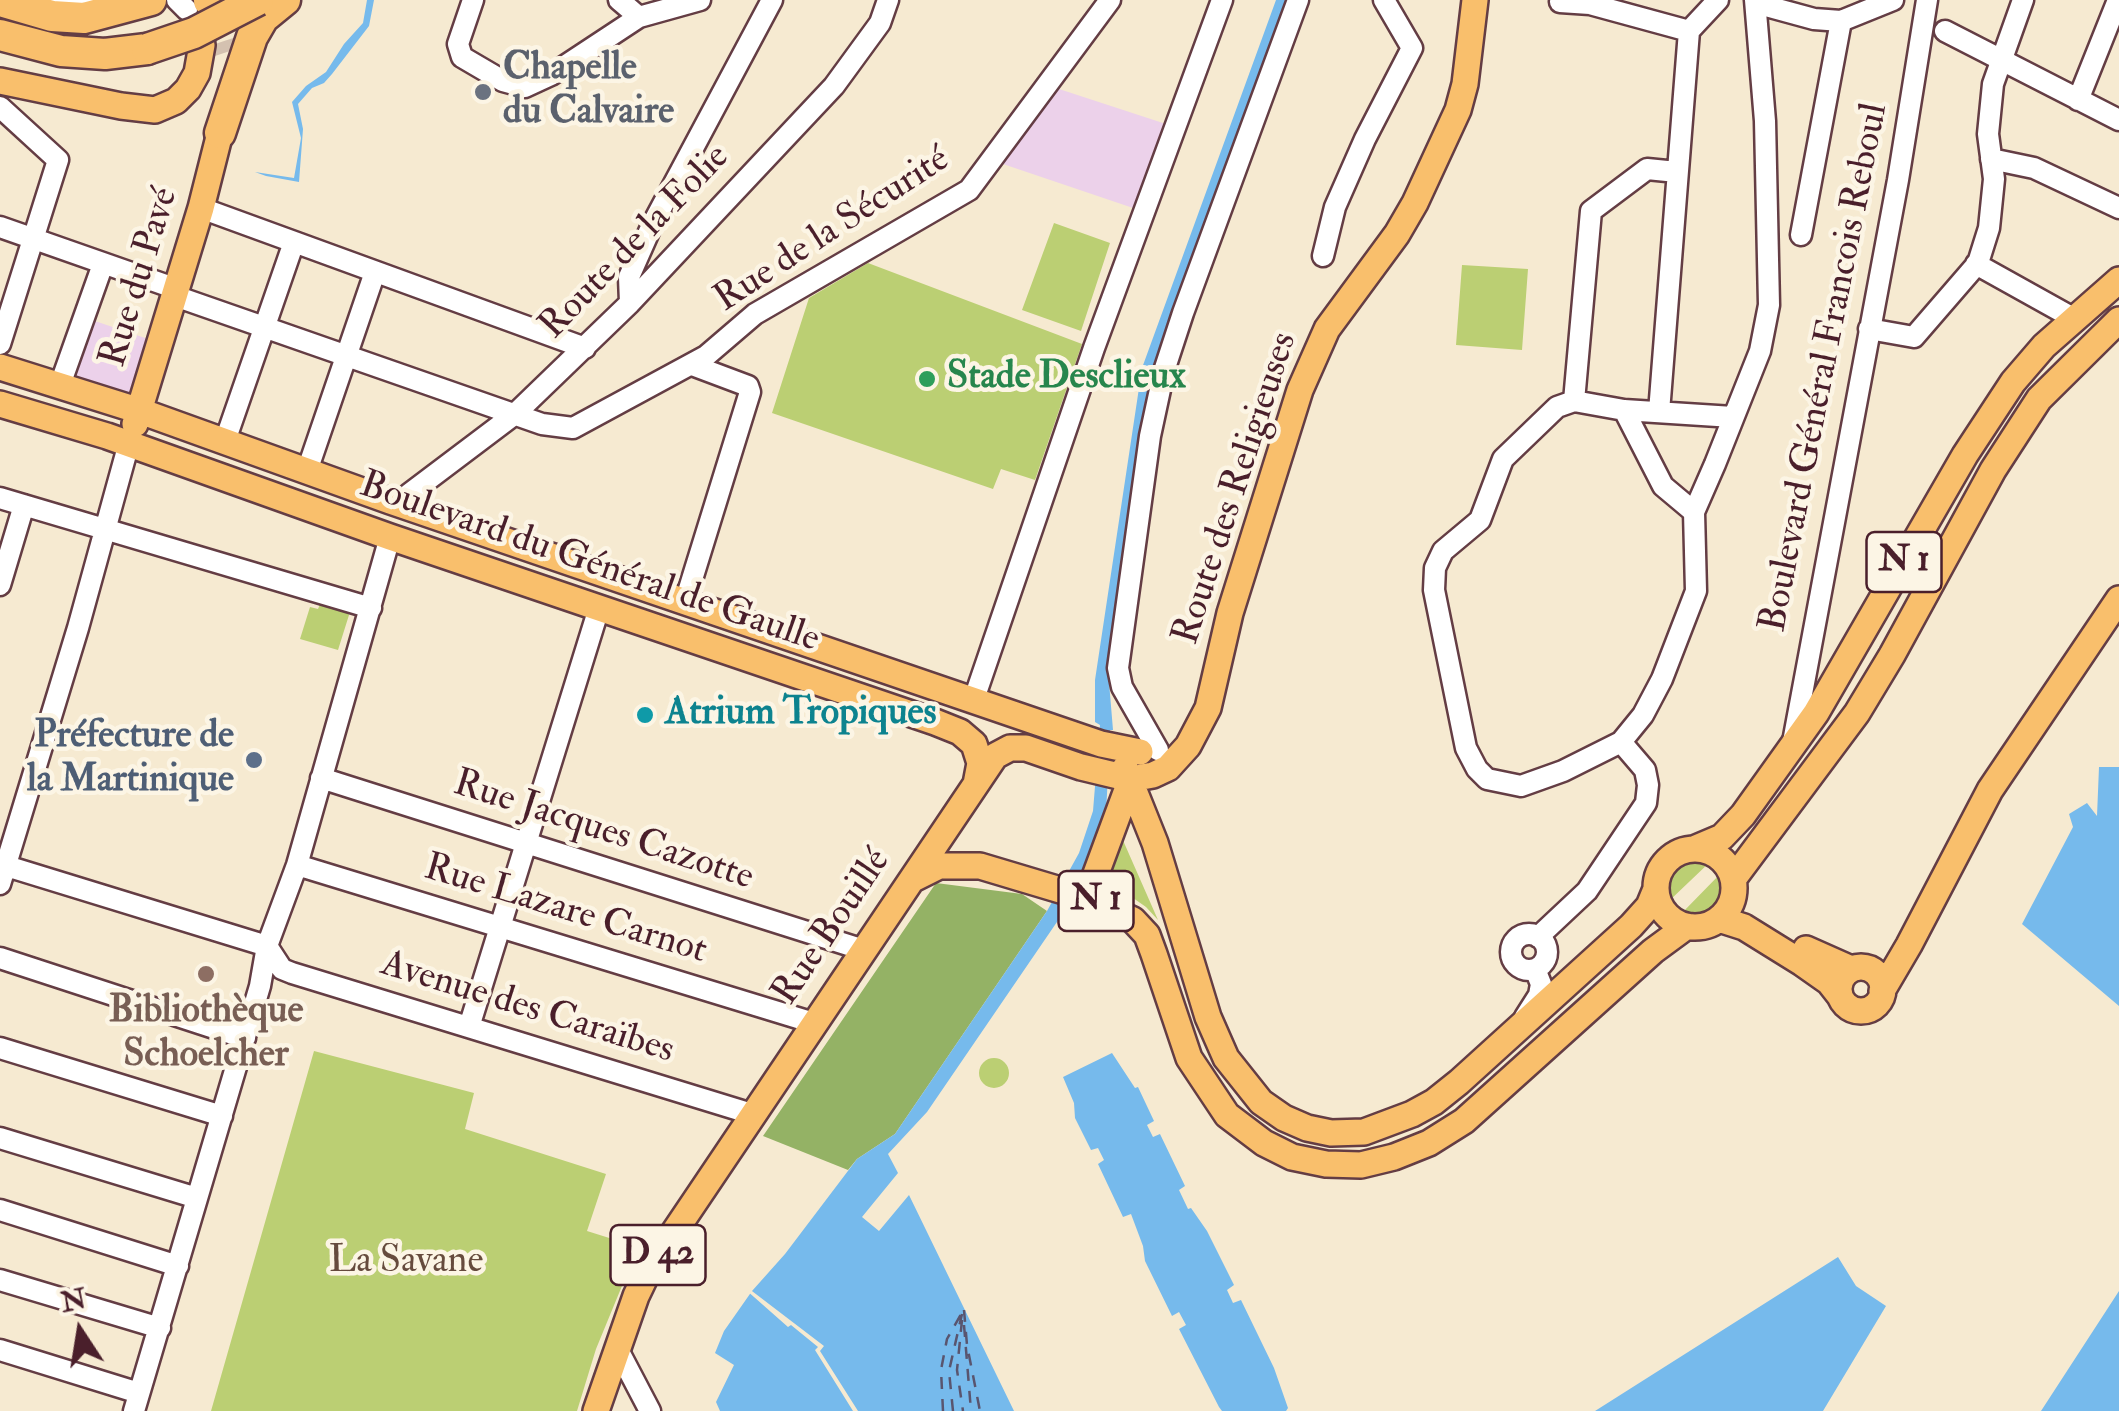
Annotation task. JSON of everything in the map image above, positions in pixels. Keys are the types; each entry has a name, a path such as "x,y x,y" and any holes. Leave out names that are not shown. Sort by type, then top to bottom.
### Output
{"highway":[{"path":"4,6 84,18 151,0"},
{"path":"145,41 228,0"},
{"path":"0,35 34,47 102,38 145,41 194,33 258,0"},
{"path":"220,133 256,29 285,0"},
{"path":"4,6 30,29 59,43"},
{"path":"213,49 220,133"}],"main road":[{"name":"Route des Religieuses","path":"1132,760 1195,734 1208,708 1230,613 1300,390 1327,330 1397,234 1440,152 1465,84 1475,0"},
{"path":"0,81 155,110 176,101 188,89 213,49"},
{"name":"Rue du Pavé","path":"130,444 220,133"},
{"name":"N 1","path":"1696,848 1722,837 1792,749 1965,455 2014,382 2044,346 2119,280"},
{"name":"N 1","path":"1729,899 1857,713 1994,470 2039,399 2119,320"},
{"name":"Boulevard du Général de Gaulle","path":"0,367 401,500 974,700 1132,760"},
{"name":"Boulevard du Général de Gaulle","path":"0,404 130,444 960,732 971,740 979,756 976,784"},
{"path":"274,494 361,513 401,500"},
{"path":"390,537 401,500"},
{"path":"1729,899 1710,924 1687,926 1667,916 1656,889 1657,876 1672,856 1696,848 1714,853 1723,860 1729,899 1744,926 1830,982 1850,1008 1862,1010 1878,1001 1990,790 2119,599"},
{"path":"976,784 996,756 1018,747 1132,760"},
{"path":"1132,760 1156,802 1155,844"},
{"path":"1087,898 1132,760"},
{"name":"N 1","path":"1132,760 1208,1017 1226,1058 1261,1102 1292,1123 1347,1134 1392,1122 1434,1102 1601,953 1649,906 1656,889"},
{"name":"Rue Bouillé","path":"752,1114 976,784"},
{"path":"952,820 954,845 980,866"},
{"name":"N 1","path":"910,882 934,866 980,866 1087,898 1123,914 1146,935 1189,1058 1228,1114 1264,1143 1292,1156 1326,1164 1362,1164 1394,1157 1464,1121 1653,951 1687,926"},
{"path":"1729,899 1763,925 1821,958 1878,976 1882,991"},
{"path":"1840,996 1840,984 1859,969 1909,946"},
{"name":"D 42","path":"596,1411 648,1271 752,1114"}],"street":[{"path":"47,0 68,4 90,0"},
{"path":"473,0 458,51 462,58 515,86 535,85 639,18 700,0"},
{"path":"619,0 639,18"},
{"path":"630,303 628,277 772,0"},
{"name":"Route de la Folie","path":"401,500 516,414 630,303 834,86 880,22 888,0"},
{"name":"Rue de la Sécurité","path":"0,227 516,414 558,428 573,428 717,350 755,314 969,190 1110,0"},
{"path":"974,700 1088,366 1222,0"},
{"path":"1132,760 1118,668 1150,436 1164,370 1298,0"},
{"path":"1324,256 1335,207 1364,139 1412,48 1384,0"},
{"path":"1659,412 1689,31 1718,0"},
{"path":"1757,0 1814,19 1840,21 1893,0"},
{"path":"1733,417 1624,410 1574,401 1557,407 1503,459 1480,520 1443,551 1435,568 1434,590 1466,748 1487,779 1520,786 1563,771 1621,742 1643,715 1662,679 1696,592 1694,512 1733,417 1760,351 1769,305 1765,122 1757,0"},
{"name":"Boulevard Général Francois Reboul","path":"1792,749 1927,0"},
{"path":"1869,329 1914,337 1976,264 1989,228 1994,179 1988,134 1993,84 2023,0"},
{"path":"2078,100 2118,0"},
{"path":"1560,2 1590,4 1689,31"},
{"path":"1800,235 1840,21"},
{"path":"1946,31 2119,120"},
{"path":"0,106 56,156 58,164 0,344"},
{"path":"1991,160 2034,168 2119,208"},
{"path":"1574,401 1592,211 1647,169 1677,172"},
{"path":"201,208 585,348"},
{"path":"225,441 294,242"},
{"path":"60,385 103,264"},
{"path":"1976,264 2074,318"},
{"path":"307,471 375,272"},
{"path":"685,602 750,392 748,386 692,365"},
{"path":"1624,410 1663,486 1694,512"},
{"path":"130,444 78,628 2,871 267,946"},
{"path":"0,498 371,608"},
{"path":"0,585 24,506"},
{"path":"0,1350 137,1402 245,1038 272,971 267,946 297,864 390,537"},
{"path":"470,1027 599,608"},
{"path":"1601,953 1574,965 1518,966 1512,950 1522,936 1538,937 1587,891 1646,803 1645,770 1621,742"},
{"name":"Rue Jacques Cazotte","path":"321,778 864,950"},
{"name":"Rue Lazare Carnot","path":"297,864 814,1022"},
{"path":"1516,1031 1538,995 1540,965 1547,950 1538,937"},
{"path":"0,958 245,1038"},
{"name":"Avenue des Caraïbes","path":"272,971 752,1114"},
{"path":"0,1048 222,1116"},
{"path":"0,1138 198,1198"},
{"path":"0,1210 178,1266"},
{"path":"0,1280 160,1328"},
{"path":"617,1348 650,1411"}],"shaded area":[{"path":"1056,88 1166,124 1136,209 1000,163"},
{"path":"89,319 154,341 131,406 63,385"}],"green space":[{"path":"1054,223 1110,243 1081,331 1022,310"},
{"name":"Stade Desclieux","path":"868,263 1082,344 1035,480 1001,469 993,489 772,413 809,298"},
{"path":"1462,265 1528,269 1522,350 1456,345"},
{"path":"321,602 347,610 349,615 338,650 300,639 310,607 318,609"},
{"path":"1118,829 1158,920 1103,877"},
{"path":"1696,856 1711,861 1668,902 1664,890 1668,871 1678,861"},
{"path":"1723,871 1728,888 1721,908 1704,919 1680,915"},
{"path":"936,883 1022,894 1047,911 895,1134 857,1159 848,1170 763,1136"},
{"name":"La Savane","path":"314,1051 474,1093 465,1129 606,1174 587,1231 638,1247 596,1349 577,1411 211,1411"},
{"path":"994,1058 1005,1062 1009,1073 1005,1084 994,1088 983,1084 979,1073 983,1062"}],"water":[{"path":"367,0 374,0 369,26 324,83 312,88 298,104 303,129 299,182 255,172 294,178 301,138 292,102 326,72 363,23"},
{"path":"1276,0 1294,0 1198,258 1112,661 1109,682 1113,730 1106,815 1059,919 927,1112 888,1154 898,1173 862,1217 879,1231 909,1195 1014,1411 720,1411 716,1402 734,1365 715,1353 724,1331 857,1159 895,1134 1047,911 1079,853 1093,811 1100,725 1095,722 1095,680 1142,368"},
{"path":"2099,767 2119,767 2119,1006 2022,924 2073,827 2069,814 2087,803 2097,816"},
{"path":"1112,1053 1138,1087 1154,1121 1147,1125 1153,1137 1160,1134 1185,1186 1179,1190 1188,1209 1207,1231 1234,1285 1227,1290 1233,1303 1241,1300 1274,1368 1286,1411 1222,1411 1179,1329 1186,1325 1179,1312 1172,1316 1145,1261 1131,1214 1123,1217 1098,1164 1104,1160 1098,1148 1091,1150 1075,1118 1074,1103 1063,1077"},
{"path":"1838,1257 1856,1286 1886,1306 1823,1411 1595,1411"},
{"path":"2119,1291 2119,1411 2041,1411"}],"pier":[{"path":"748,1288 824,1346 820,1351 858,1411 853,1411 815,1350 818,1347 791,1325 788,1327"}],"ferry route":[{"path":"943,1411 941,1370 947,1339 964,1309"},
{"path":"964,1310 980,1411"},
{"path":"953,1411 949,1371 962,1314"},
{"path":"962,1320 957,1370 963,1411"},
{"path":"964,1325 971,1411"}],"tunnel":[{"path":"194,7 216,29 224,53"}],"place":[{"name":"Chapelle du Calvaire","path":"483,92"},
{"name":"Stade Desclieux","path":"927,379"},
{"name":"Atrium Tropiques","path":"645,715"},
{"name":"Préfecture de la Martinique","path":"254,760"},
{"name":"Bibliothèque Schoelcher","path":"206,974"}]}
